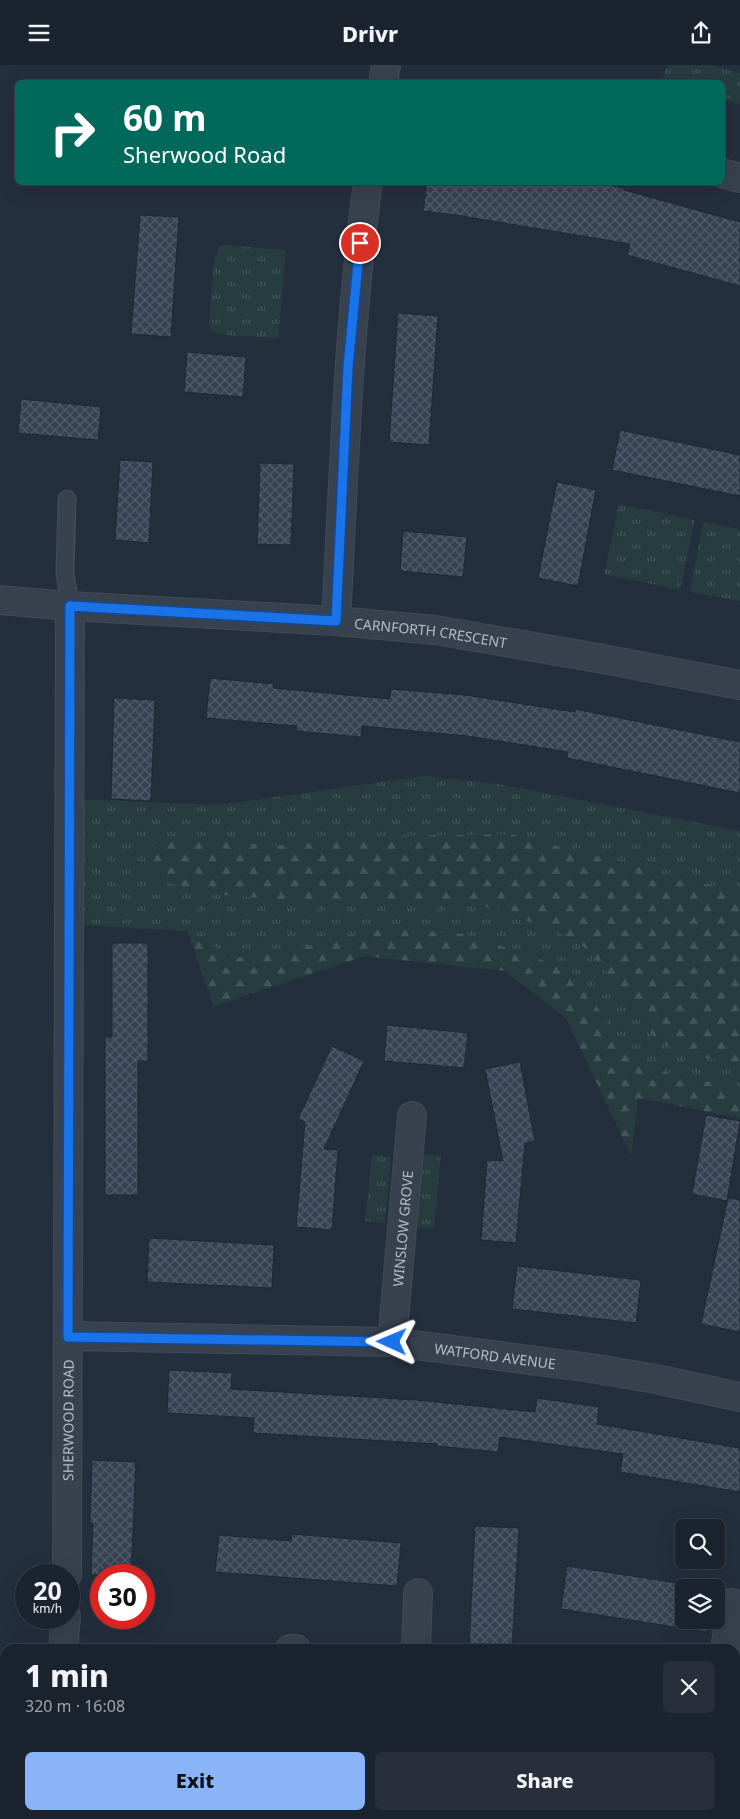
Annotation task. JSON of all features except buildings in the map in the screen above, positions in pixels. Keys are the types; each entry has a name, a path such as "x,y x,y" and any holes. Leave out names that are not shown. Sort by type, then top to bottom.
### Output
{"street":[{"path":"384,80 386,65"},
{"path":"725,174 740,178"},
{"path":"336,621 348,367 368,185"},
{"name":"CARNFORTH CRESCENT","path":"0,600 70,606 336,621 435,630 740,685"},
{"name":"SHERWOOD ROAD","path":"68,1564 70,606"},
{"name":"WINSLOW GROVE","path":"392,1342 412,1116"},
{"name":"WATFORD AVENUE","path":"68,1337 392,1342 591,1368 656,1379 740,1397"},
{"path":"416,1644 418,1593"},
{"path":"726,1644 732,1603"},
{"path":"63,1644 65,1629"}],"lane":[{"path":"67,499 65,573 70,606"}],"green space":[{"path":"667,65 708,65 740,73 740,104 725,100 725,80 663,80"},
{"path":"220,246 286,250 278,338 225,335 211,331 209,326 214,260"},
{"path":"619,504 695,520 680,590 604,574"},
{"path":"703,522 740,529 740,601 690,592"},
{"path":"424,776 499,784 740,831 740,1118 638,1098 631,1155 566,1018 505,971 365,956 214,1006 187,931 81,925 81,799 218,805"},
{"path":"511,834 740,893 740,1064 719,1061 676,1050 656,1039 601,965 577,940 493,908 408,899 282,900 200,893 155,879 146,863 153,845 175,836 275,846 379,836"},
{"path":"380,928 466,934 571,970 624,1045 669,1074 740,1088 740,1118 638,1098 631,1155 566,1018 505,971 365,956 214,1006 187,931 233,958 277,953"},
{"path":"417,1154 441,1156 434,1228 411,1226"},
{"path":"372,1155 391,1157 385,1223 365,1221"}],"route":[{"path":"360,243 348,367 336,621 70,606 68,1337 392,1342"}]}
